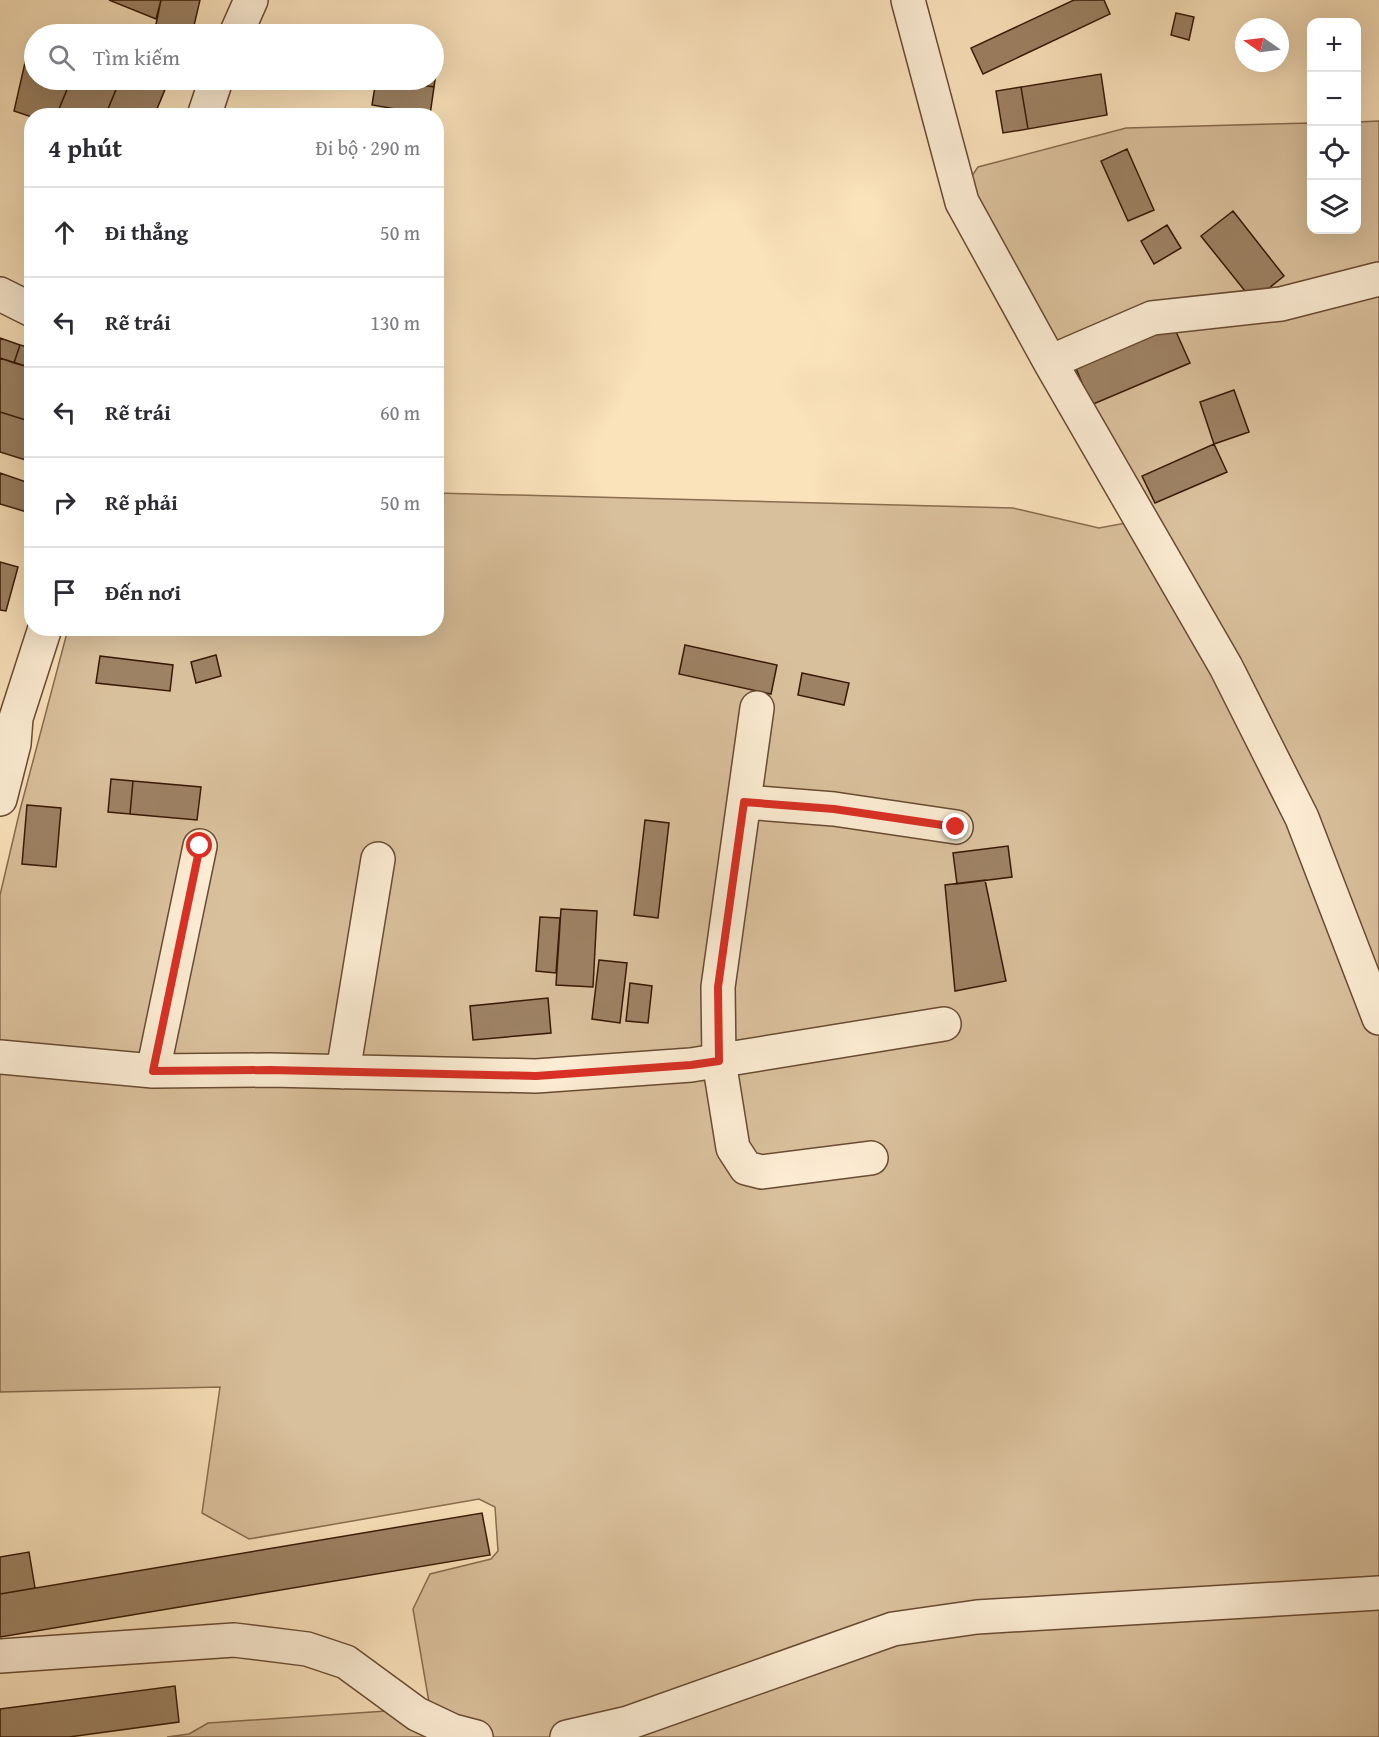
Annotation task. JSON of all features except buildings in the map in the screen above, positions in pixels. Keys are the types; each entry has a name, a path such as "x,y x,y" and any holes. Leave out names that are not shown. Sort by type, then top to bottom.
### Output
{"street":[{"path":"240,24 251,0"},
{"path":"908,0 962,202 1050,362 1231,677 1302,818 1372,982 1379,1018"},
{"path":"207,108 213,90"},
{"path":"1050,362 1152,318 1281,304 1379,279"},
{"path":"0,294 24,306"},
{"path":"0,799 7,731 42,636"},
{"path":"757,708 718,987 719,1061 733,1149 746,1168 762,1172 871,1158"},
{"path":"744,802 834,809 956,827"},
{"path":"153,1071 200,846"},
{"path":"343,1072 378,858"},
{"path":"0,1057 153,1071 536,1076 691,1065 944,1024"},
{"path":"567,1737 628,1723 893,1629 977,1617 1379,1593"},
{"path":"0,1656 234,1640 307,1649 346,1662 417,1714 453,1731 476,1737"}],"shaded area":[{"path":"1379,121 1379,1737 167,1737 189,1734 208,1723 430,1708 413,1609 430,1574 491,1559 498,1551 495,1507 479,1499 249,1539 202,1513 220,1387 0,1392 0,895 66,636 444,636 444,493 1013,508 1099,528 1153,518 967,183 978,167 1126,128 1307,123 1307,234 1361,234 1361,122"}],"route":[{"path":"200,846 153,1071 270,1070 536,1076 719,1061 718,987 744,802 834,809 956,827"}]}
